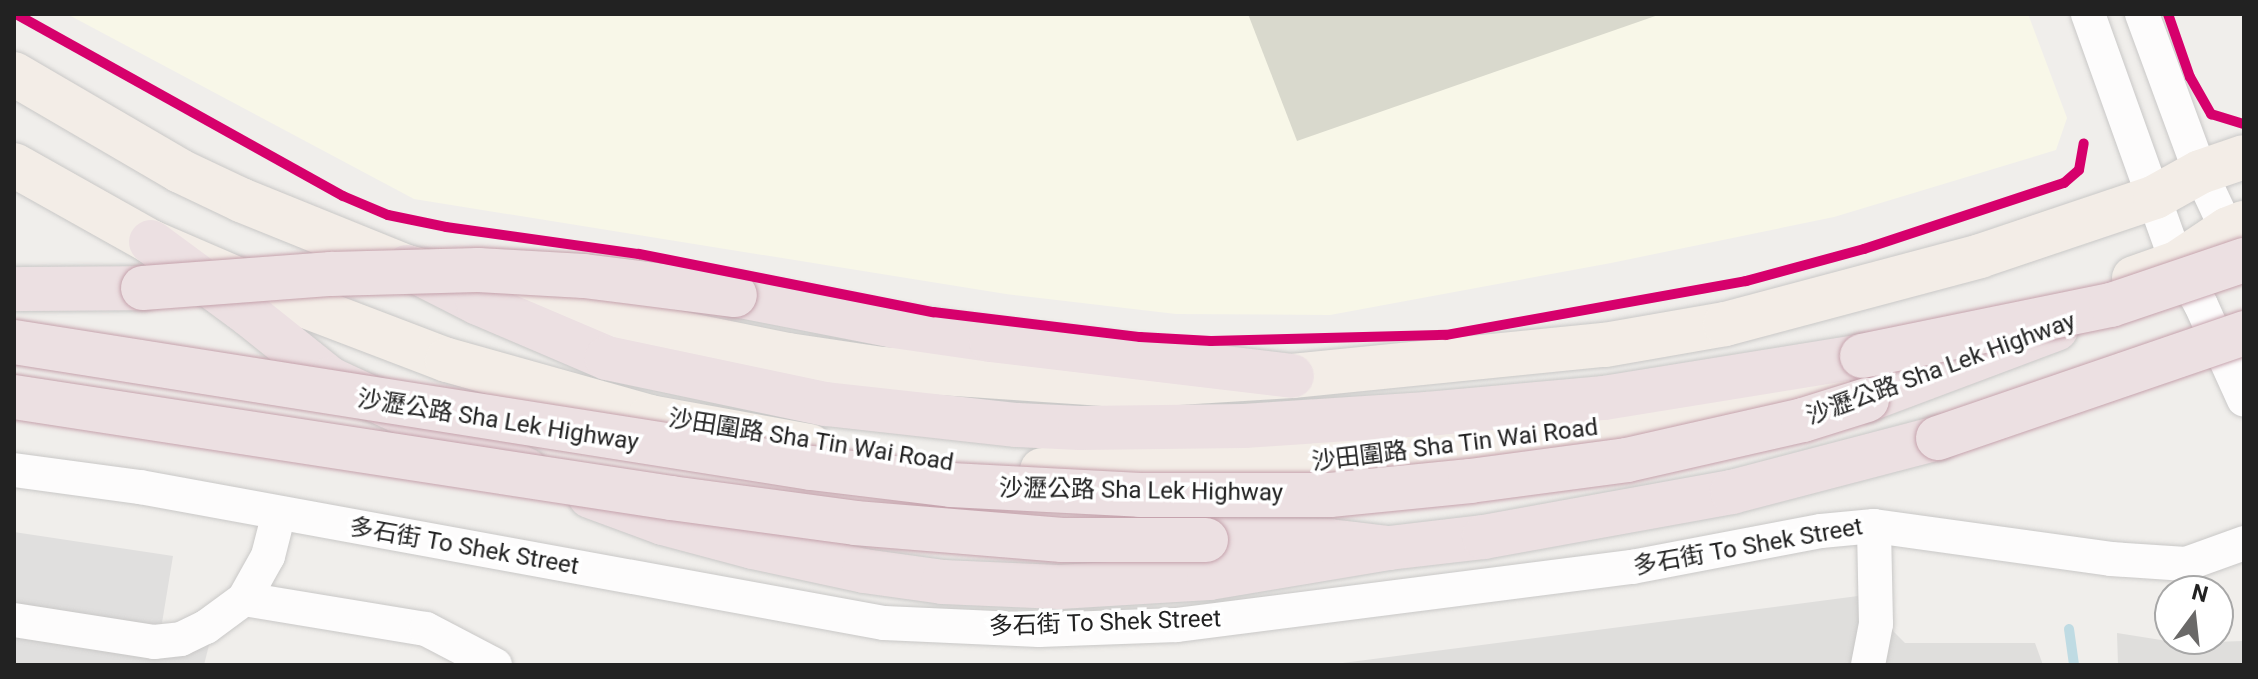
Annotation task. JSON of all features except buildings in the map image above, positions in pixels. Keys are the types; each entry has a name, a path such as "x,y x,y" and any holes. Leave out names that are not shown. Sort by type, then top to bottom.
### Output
{"highway":[{"path":"151,242 330,379 567,487 663,523 864,571 943,582 1059,587 1209,578 1389,548"},
{"name":"沙瀝公路 Sha Lek Highway","path":"14,342 660,447 876,476 1065,492 1330,495 1569,468 1715,442 1867,400 2111,305 2240,245"},
{"path":"407,267 478,303 607,358 655,370 767,395 870,411 1080,428 1244,426 1604,398 1862,356 2111,305"},
{"path":"14,289 114,289 331,274 478,270 641,281 936,332 1292,376"},
{"name":"沙瀝公路 Sha Lek Highway","path":"14,397 671,498 855,523 1062,540 1330,541 1389,548 1484,537 1641,511 1807,474 1938,438 2244,333"}],"main road":[{"path":"14,74 180,171 241,200 407,267 703,338 882,369 1129,386 1292,376 1605,345 1725,324 1931,271 2155,197 2200,172 2244,157"},
{"name":"沙田圍路 Sha Tin Wai Road","path":"14,165 151,242 271,294 433,355 635,413 861,453 1073,471 1247,469 1349,462 1658,418 1794,388 2006,324 2177,263 2240,245"}],"street":[{"path":"2088,14 2177,263 2201,305 2244,400"},
{"path":"2142,14 2200,172 2240,245"},
{"name":"多石街 To Shek Street","path":"14,470 140,487 884,623 1039,630 1177,625 1632,567 1821,531 1874,526 2111,559 2186,564 2244,543"},
{"path":"14,620 154,642 181,639 206,627 244,599 268,556 279,513"},
{"path":"1868,665 1876,624 1874,526"},
{"path":"244,599 426,629 495,665"}],"shaded area":[{"path":"67,14 2028,14 2067,118 2056,150 1834,217 1611,263 1330,315 1176,314 1006,294 414,199"},
{"path":"1248,14 1661,14 1297,141"},
{"path":"14,532 173,556 161,629 211,637 204,665 14,665"},
{"path":"1858,596 1905,643 2035,643 2043,665 1327,665"},
{"path":"2117,633 2154,639 2154,655 2234,655 2234,641 2244,641 2244,665 2118,665"}],"waterway":[{"path":"2069,629 2074,665"}],"cycle path":[{"path":"16,14 343,196 388,215 446,227 639,254 933,312 1140,337 1211,341 1446,335 1746,281 1864,249 2064,183 2079,170 2084,143"},
{"path":"2168,14 2190,77 2211,114 2244,124"}]}
